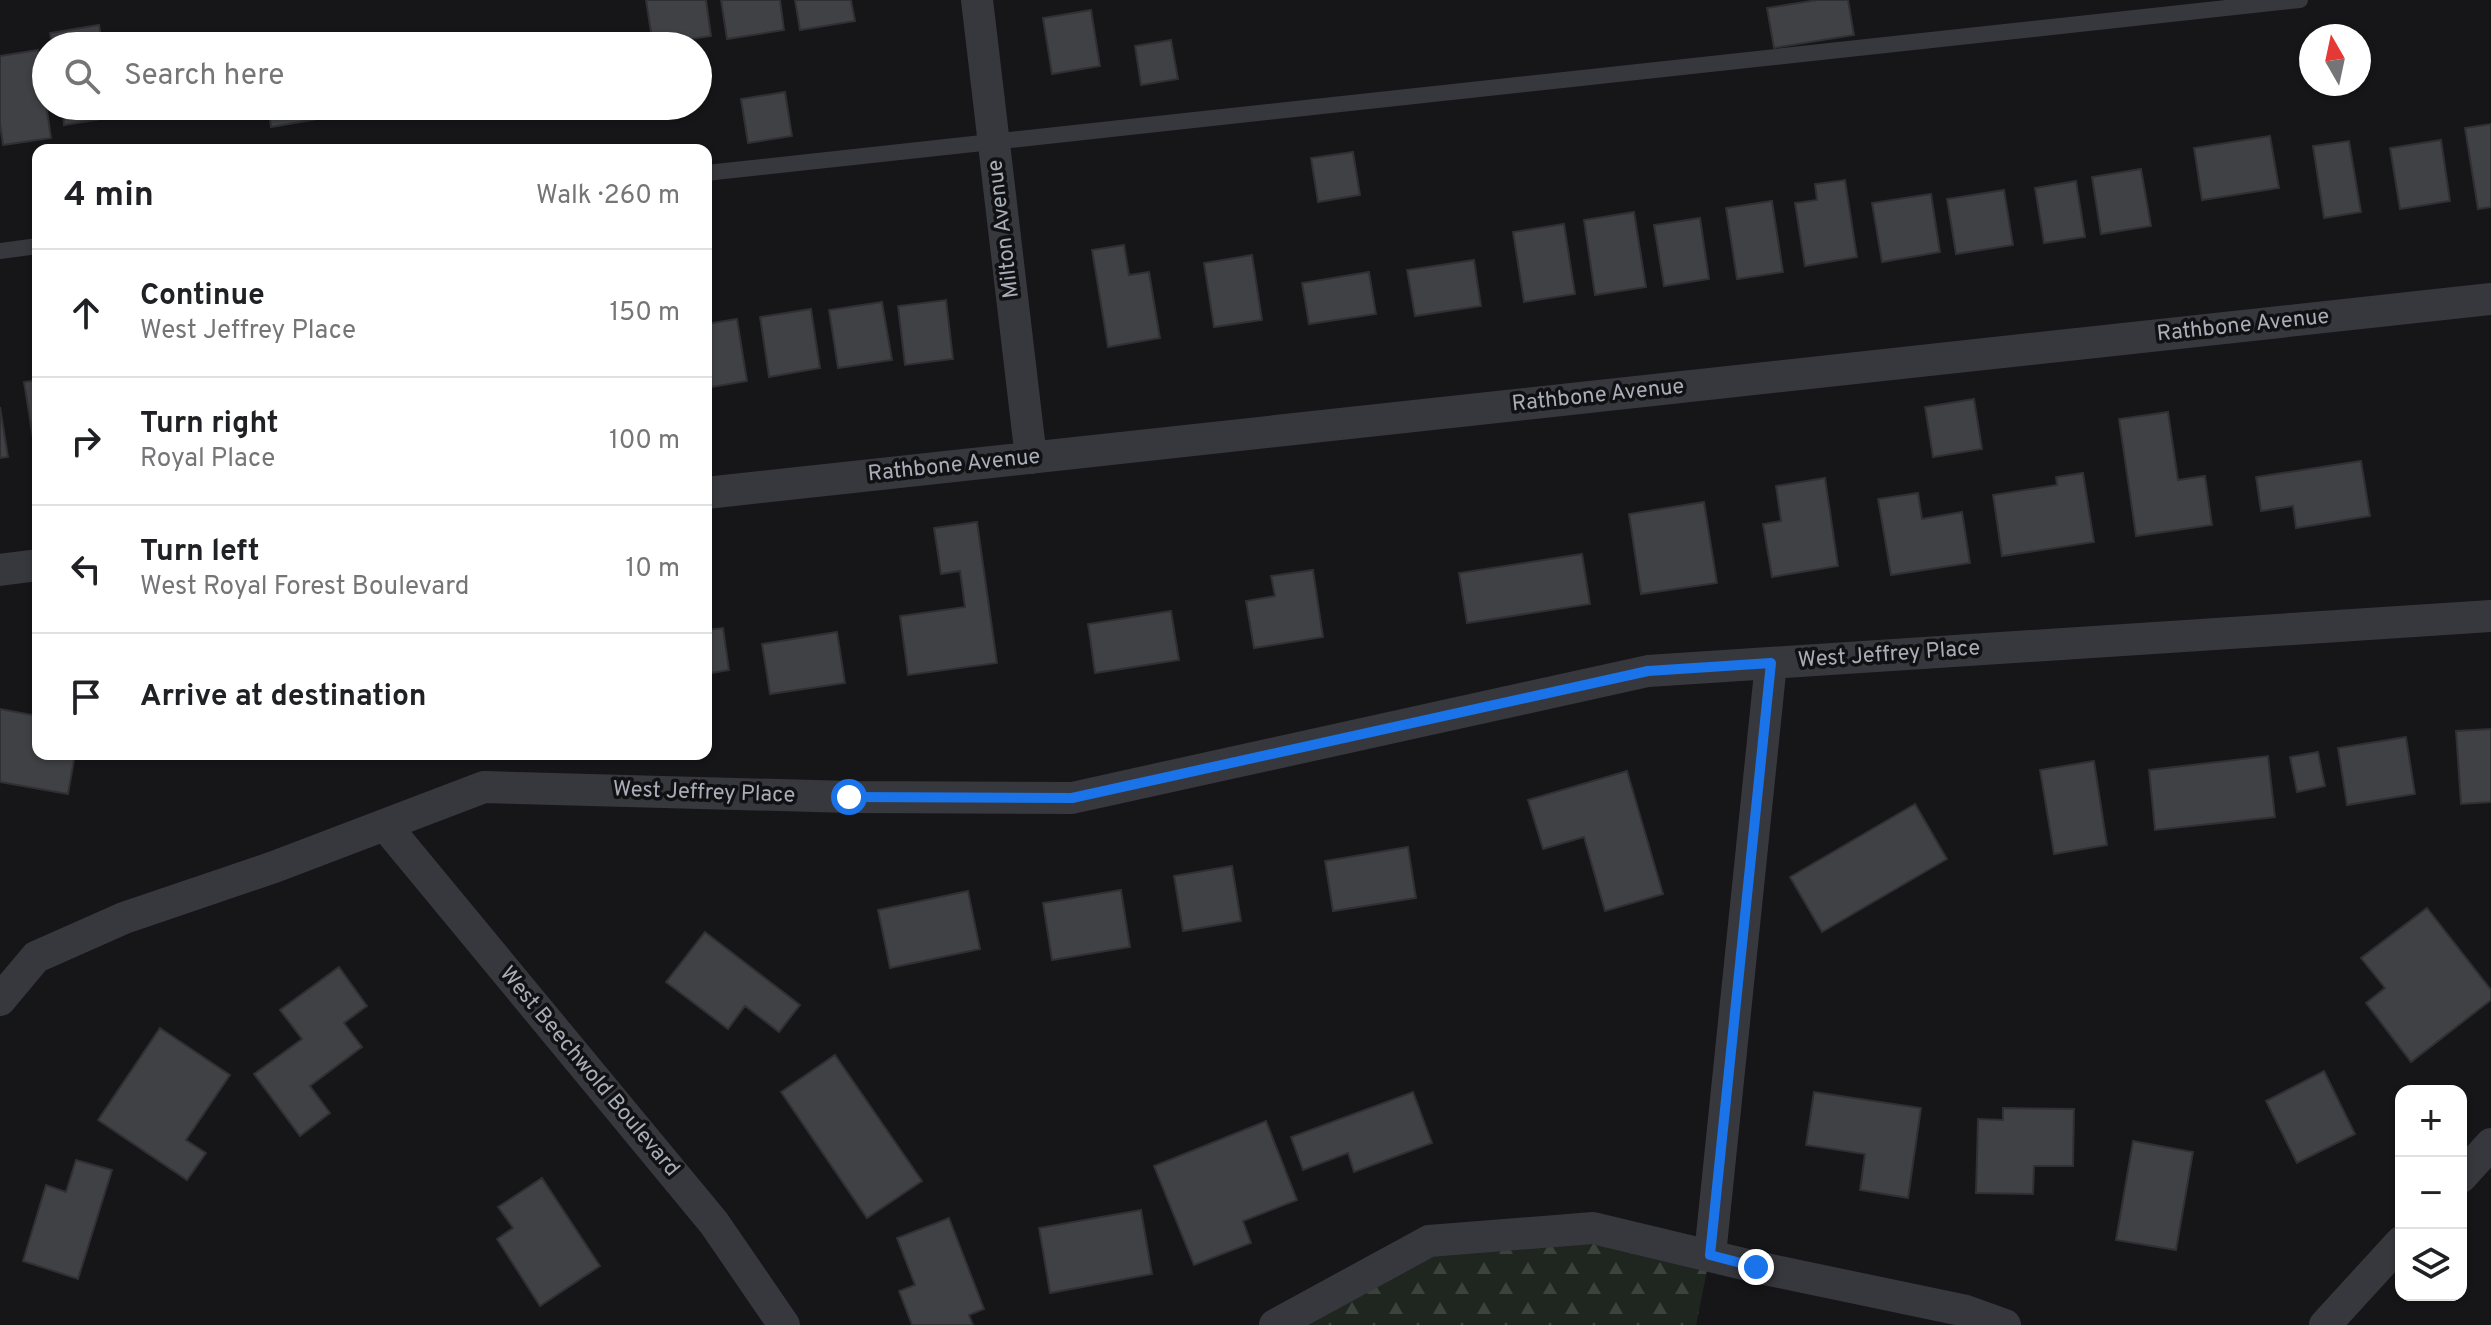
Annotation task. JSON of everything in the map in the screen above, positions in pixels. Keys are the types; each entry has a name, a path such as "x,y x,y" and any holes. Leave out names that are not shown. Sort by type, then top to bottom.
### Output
{"street":[{"name":"Milton Avenue","path":"977,0 1031,458"},
{"name":"Rathbone Avenue","path":"712,492 2491,299"},
{"path":"0,570 32,566"},
{"name":"West Jeffrey Place","path":"0,1000 36,957 124,918 274,867 484,787 849,797 1072,798 1648,671 2491,616"},
{"path":"1710,1255 1771,663"},
{"name":"West Beechwold Boulevard","path":"385,825 714,1223 784,1325"},
{"path":"2467,1170 2491,1144"},
{"path":"1275,1325 1429,1241 1593,1228 1756,1267 1966,1311 2005,1325"},
{"path":"2325,1325 2395,1249"}],"lane":[{"path":"712,172 2300,0"},
{"path":"0,251 32,247"}],"green space":[{"path":"1593,1228 1710,1255 1696,1325 1275,1325 1429,1241"}],"building":[{"path":"646,0 706,0 710,32 651,32"},
{"path":"721,0 780,0 784,30 727,39"},
{"path":"795,0 851,0 855,21 800,30"},
{"path":"1817,0 1848,0 1854,35 1774,48 1767,8"},
{"path":"1091,10 1100,66 1052,74 1043,18"},
{"path":"99,25 100,32 56,32"},
{"path":"1171,40 1178,79 1141,85 1135,46"},
{"path":"32,51 32,120 48,120 51,138 3,145 0,56"},
{"path":"785,92 792,136 748,143 741,99"},
{"path":"63,120 95,120 64,125"},
{"path":"270,120 312,120 271,127"},
{"path":"2491,124 2491,207 2478,209 2465,128"},
{"path":"2270,136 2279,188 2202,200 2194,148"},
{"path":"2441,140 2450,201 2400,209 2390,148"},
{"path":"2349,141 2361,212 2324,218 2313,146"},
{"path":"1353,152 1360,195 1318,202 1311,158"},
{"path":"2141,169 2151,226 2101,234 2092,177"},
{"path":"1845,180 1857,257 1805,266 1795,203 1817,200 1815,184"},
{"path":"2076,181 2085,237 2044,243 2035,188"},
{"path":"2004,190 2013,245 1956,254 1947,199"},
{"path":"1931,194 1940,252 1882,262 1872,203"},
{"path":"1772,201 1783,272 1737,279 1726,208"},
{"path":"1634,212 1646,287 1595,295 1584,220"},
{"path":"1700,218 1709,279 1664,286 1654,225"},
{"path":"1564,224 1575,294 1524,302 1513,232"},
{"path":"1124,245 1129,275 1149,272 1160,338 1108,347 1092,250"},
{"path":"1252,255 1262,320 1214,327 1204,263"},
{"path":"1474,260 1481,306 1415,316 1407,270"},
{"path":"1369,272 1376,314 1309,324 1302,283"},
{"path":"946,300 953,359 905,365 898,306"},
{"path":"882,302 892,360 838,368 829,310"},
{"path":"811,309 820,368 769,377 760,317"},
{"path":"737,319 747,381 712,387 712,323"},
{"path":"32,381 32,432 24,382"},
{"path":"1974,399 1982,449 1933,457 1925,407"},
{"path":"0,407 8,457 0,458"},
{"path":"2168,412 2178,480 2205,476 2212,525 2136,536 2119,419"},
{"path":"2361,461 2370,516 2296,528 2293,506 2261,511 2256,477"},
{"path":"2083,473 2094,542 2002,556 1993,495 2057,485 2056,477"},
{"path":"1825,478 1838,566 1772,577 1763,524 1781,521 1776,486"},
{"path":"1918,493 1922,519 1962,512 1970,563 1891,575 1878,499"},
{"path":"1704,502 1717,583 1641,594 1629,514"},
{"path":"977,522 997,663 908,675 900,616 965,607 960,571 941,574 934,528"},
{"path":"1582,554 1590,604 1467,623 1459,573"},
{"path":"1313,570 1323,637 1254,648 1246,601 1275,596 1271,576"},
{"path":"1171,611 1179,660 1095,673 1088,624"},
{"path":"723,628 729,670 712,673 712,629"},
{"path":"837,632 845,683 770,694 762,644"},
{"path":"0,709 32,715 32,760 74,760 68,794 0,782"},
{"path":"2491,729 2491,802 2461,804 2456,731"},
{"path":"2406,737 2415,794 2347,805 2338,748"},
{"path":"2318,752 2325,786 2297,792 2290,757"},
{"path":"2268,756 2275,817 2155,830 2149,770"},
{"path":"2094,761 2107,845 2054,854 2040,770"},
{"path":"1627,771 1663,894 1605,911 1584,837 1543,849 1528,800"},
{"path":"1915,804 1947,859 1822,932 1790,877"},
{"path":"1408,847 1416,898 1333,911 1325,861"},
{"path":"1232,866 1241,921 1183,931 1174,876"},
{"path":"1121,890 1130,947 1052,960 1043,903"},
{"path":"968,891 980,949 890,968 878,910"},
{"path":"2427,908 2491,990 2491,1000 2411,1062 2366,1003 2385,988 2361,958"},
{"path":"705,932 800,1005 779,1032 745,1006 728,1029 666,982"},
{"path":"339,967 367,1006 344,1023 362,1047 310,1086 330,1113 300,1136 254,1074 302,1039 280,1010"},
{"path":"160,1028 230,1075 186,1140 206,1153 187,1180 98,1120"},
{"path":"835,1055 922,1181 867,1218 781,1092"},
{"path":"2324,1071 2355,1134 2297,1163 2266,1101"},
{"path":"1413,1092 1432,1143 1354,1172 1348,1153 1303,1170 1291,1137"},
{"path":"1814,1092 1921,1108 1908,1198 1860,1190 1865,1154 1806,1145"},
{"path":"2003,1108 2074,1109 2073,1166 2034,1166 2033,1194 1976,1193 1978,1119 2003,1120"},
{"path":"1266,1121 1297,1200 1243,1221 1251,1243 1194,1265 1154,1166"},
{"path":"2133,1141 2193,1152 2176,1250 2116,1240"},
{"path":"76,1160 112,1170 78,1279 23,1261 46,1185 66,1192"},
{"path":"542,1178 600,1266 540,1306 497,1239 513,1228 498,1207"},
{"path":"1141,1210 1152,1274 1050,1293 1039,1228"},
{"path":"949,1218 984,1309 969,1315 973,1325 912,1325 899,1291 915,1285 897,1238"}],"route":[{"path":"849,797 1072,798 1648,671 1771,663 1710,1255 1756,1267"}]}
